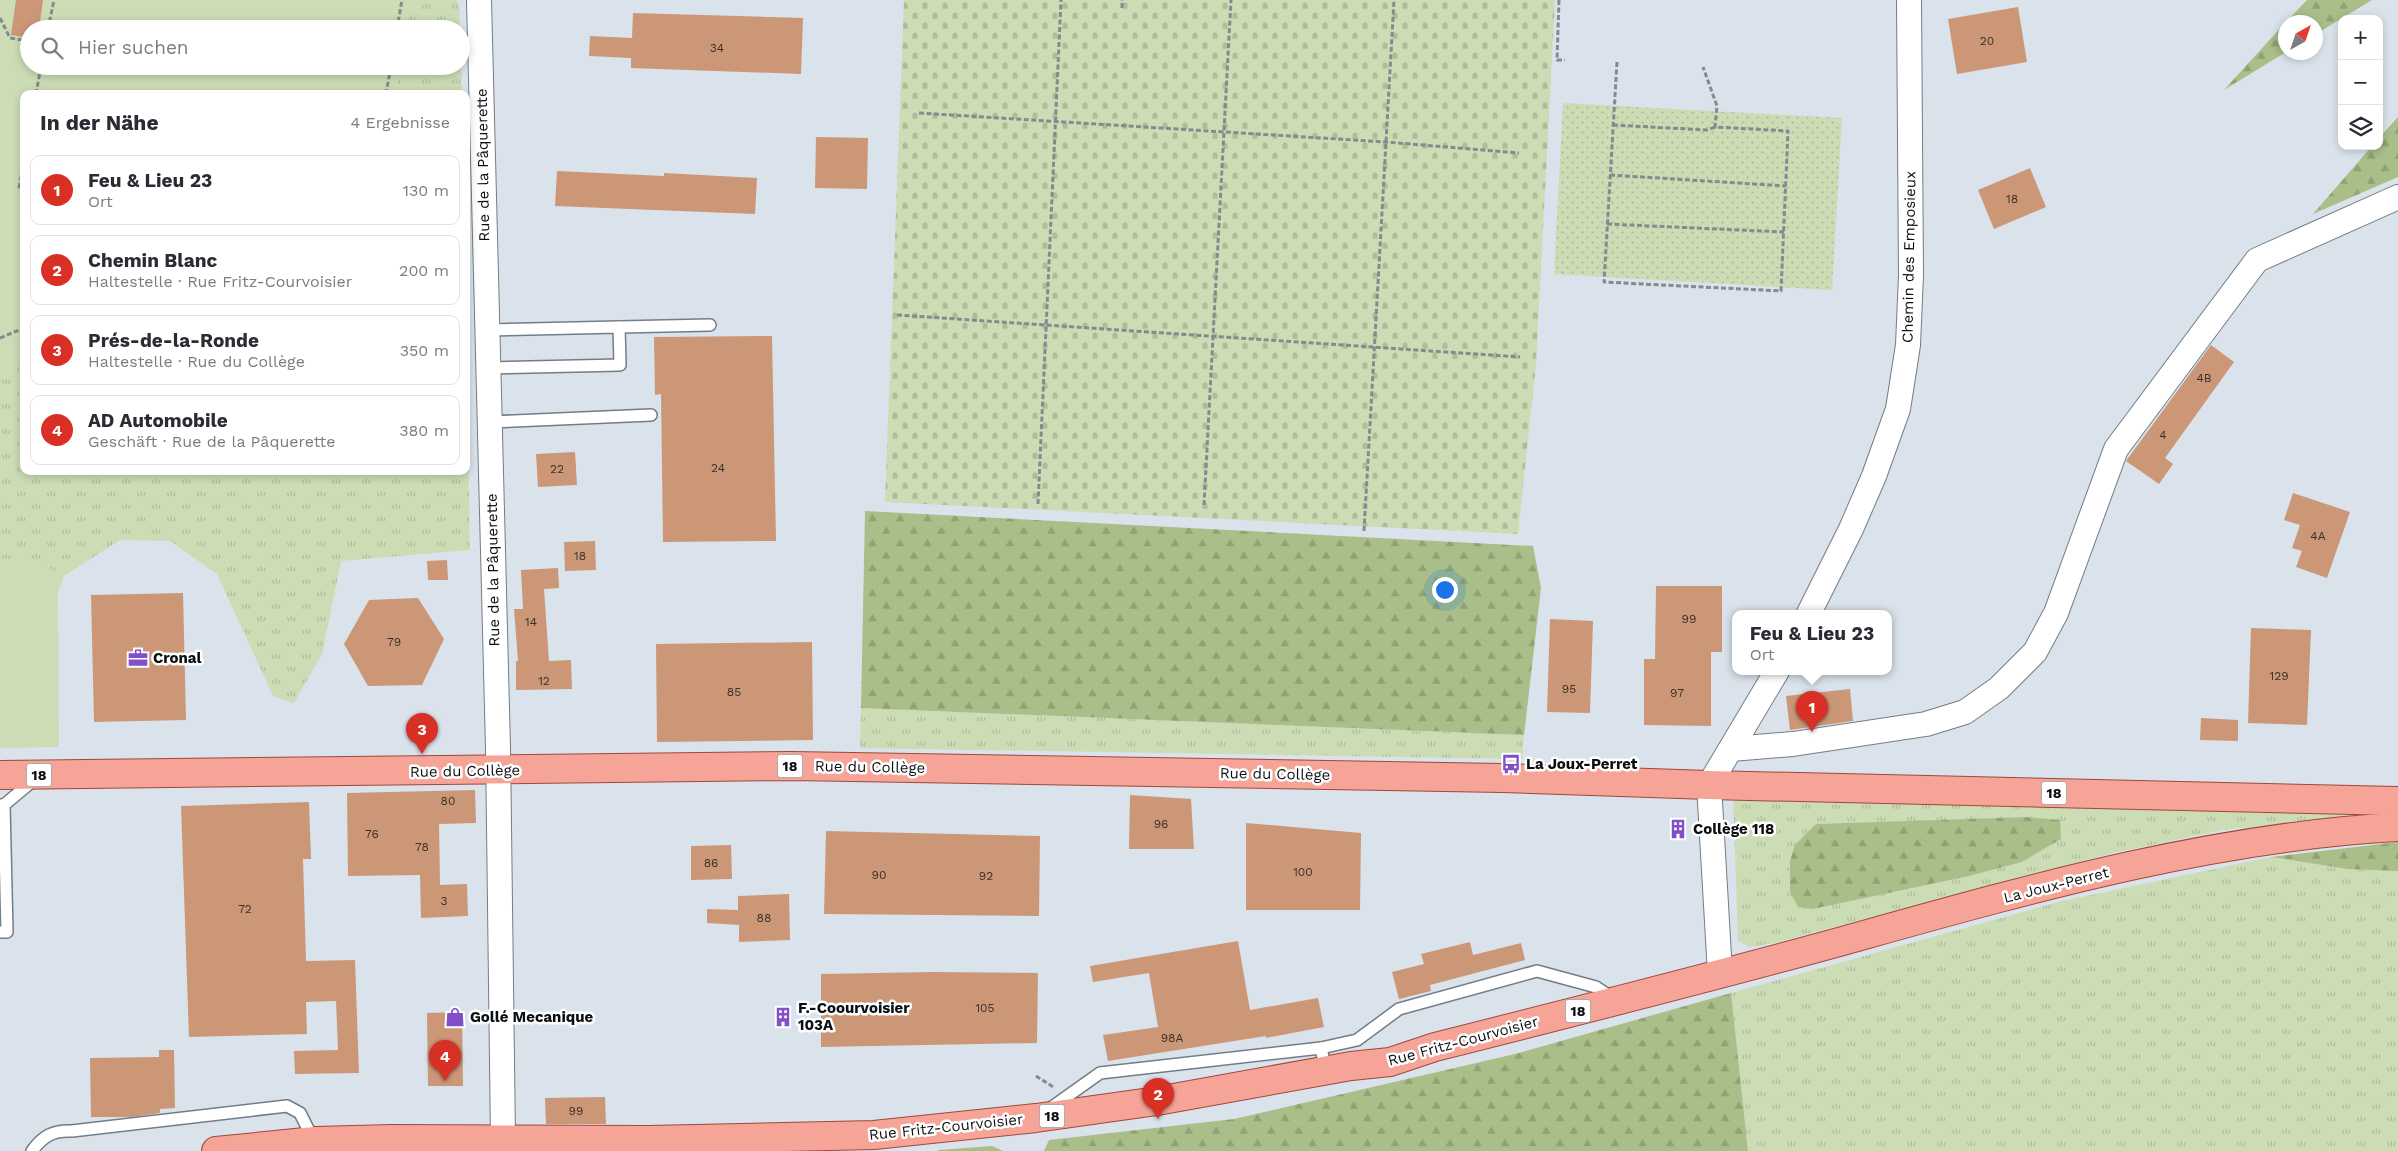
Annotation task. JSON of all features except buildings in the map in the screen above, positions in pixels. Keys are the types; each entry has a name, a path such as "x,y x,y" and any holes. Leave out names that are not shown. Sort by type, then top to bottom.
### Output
{"main road":[{"name":"Rue du Collège","path":"0,776 801,766 1463,778 1709,785"},
{"name":"18","path":"1709,785 2398,801"},
{"name":"La Joux-Perret","path":"1720,973 2081,878 2204,850 2296,836 2398,826"},
{"name":"Rue Fritz-Courvoisier","path":"216,1151 315,1141 468,1145 503,1140 874,1135 1036,1118 1186,1097 1323,1060 1390,1062 1435,1047 1720,973"}],"street":[{"name":"Rue de la Pâquerette","path":"479,0 498,770 503,1140"},
{"name":"Chemin des Emposieux","path":"1810,610 1851,529 1874,476 1898,410 1908,345 1911,275 1909,0"},
{"path":"1731,749 1793,744 1926,724 1965,712 1999,688 2035,652 2056,613 2116,450 2257,260 2398,197"},
{"path":"1720,973 1709,785 1775,675"}],"lane":[{"path":"487,330 710,325"},
{"path":"488,368 620,365 619,327"},
{"path":"490,422 651,414"},
{"path":"0,932 7,932 2,805 40,775"},
{"path":"1036,1118 1100,1072 1323,1060 1357,1040 1399,1009 1537,971 1596,987 1616,1001"},
{"path":"32,1151 41,1140 57,1130 72,1130 286,1106 300,1113 315,1141"}],"path":[{"path":"50,20 54,0"},
{"path":"399,20 402,0"},
{"path":"1038,504 1048,326 1054,122 1061,0"},
{"path":"1122,0 1122,8"},
{"path":"1204,505 1231,0"},
{"path":"1364,531 1394,0"},
{"path":"1559,0 1557,60 1565,60"},
{"path":"0,18 10,38 20,40"},
{"path":"1613,125 1707,130 1715,127 1788,131 1781,291 1604,282 1607,224 1613,125 1617,62"},
{"path":"1703,66 1717,106 1715,127"},
{"path":"37,90 39,75"},
{"path":"387,90 389,75"},
{"path":"919,113 1386,142 1519,153"},
{"path":"1610,175 1786,186"},
{"path":"1607,224 1784,232"},
{"path":"897,315 1213,338 1374,346 1520,357"},
{"path":"0,338 20,330"},
{"path":"1036,1076 1067,1096"}],"green space":[{"path":"0,0 410,0 407,20 20,20 20,75 399,75 397,90 20,90 20,358 0,367"},
{"path":"410,0 456,0 459,4 460,20 407,20"},
{"path":"904,0 1555,0 1536,364 1518,534 885,502"},
{"path":"2307,0 2372,0 2347,15 2338,15 2338,21 2323,30 2323,15 2293,15"},
{"path":"2278,31 2278,57 2224,90"},
{"path":"399,75 461,75 462,90 397,90"},
{"path":"1563,103 1842,118 1832,290 1554,274"},
{"path":"2398,117 2398,177 2313,214 2369,150 2383,150 2383,134"},
{"path":"20,358 20,475 469,475 470,550 341,561 322,654 294,703 273,696 217,574 170,541 120,540 64,576 41,565 0,565 0,367"},
{"path":"865,511 1533,546 1541,588 1524,735 861,708"},
{"path":"0,565 41,565 64,576 58,592 59,747 0,748"},
{"path":"861,708 1524,735 1522,759 860,748"},
{"path":"1733,796 2373,813 2223,830 2109,854 1774,943 1750,947 1738,941","holes":["2026,817 2059,820 2061,839 2022,862 1969,876 1813,909 1798,907 1816,824"]},
{"path":"2026,817 2060,820 2061,839 2022,862 1969,876 1813,909 1798,907 1790,892 1790,861 1795,845 1816,824"},
{"path":"2398,842 2398,871 2347,869 2271,857"},
{"path":"2271,857 2347,869 2398,871 2398,1151 1748,1151 1731,993 2058,902"},
{"path":"1731,993 1748,1151 1044,1151 1049,1140 1234,1119 1515,1054"},
{"path":"992,1146 1003,1151 938,1151 938,1150"}],"place":[{"name":"Cronal","path":"138,658"},
{"name":"Feu & Lieu 23","path":"1812,732"},
{"name":"Prés-de-la-Ronde","path":"422,754"},
{"name":"La Joux-Perret","path":"1511,764"},
{"name":"Collège 118","path":"1678,829"},
{"name":"Gollé Mecanique","path":"455,1017"},
{"name":"F.-Coourvoisier 103A","path":"783,1017"},
{"name":"AD Automobile","path":"445,1081"},
{"name":"Chemin Blanc","path":"1158,1119"}]}
